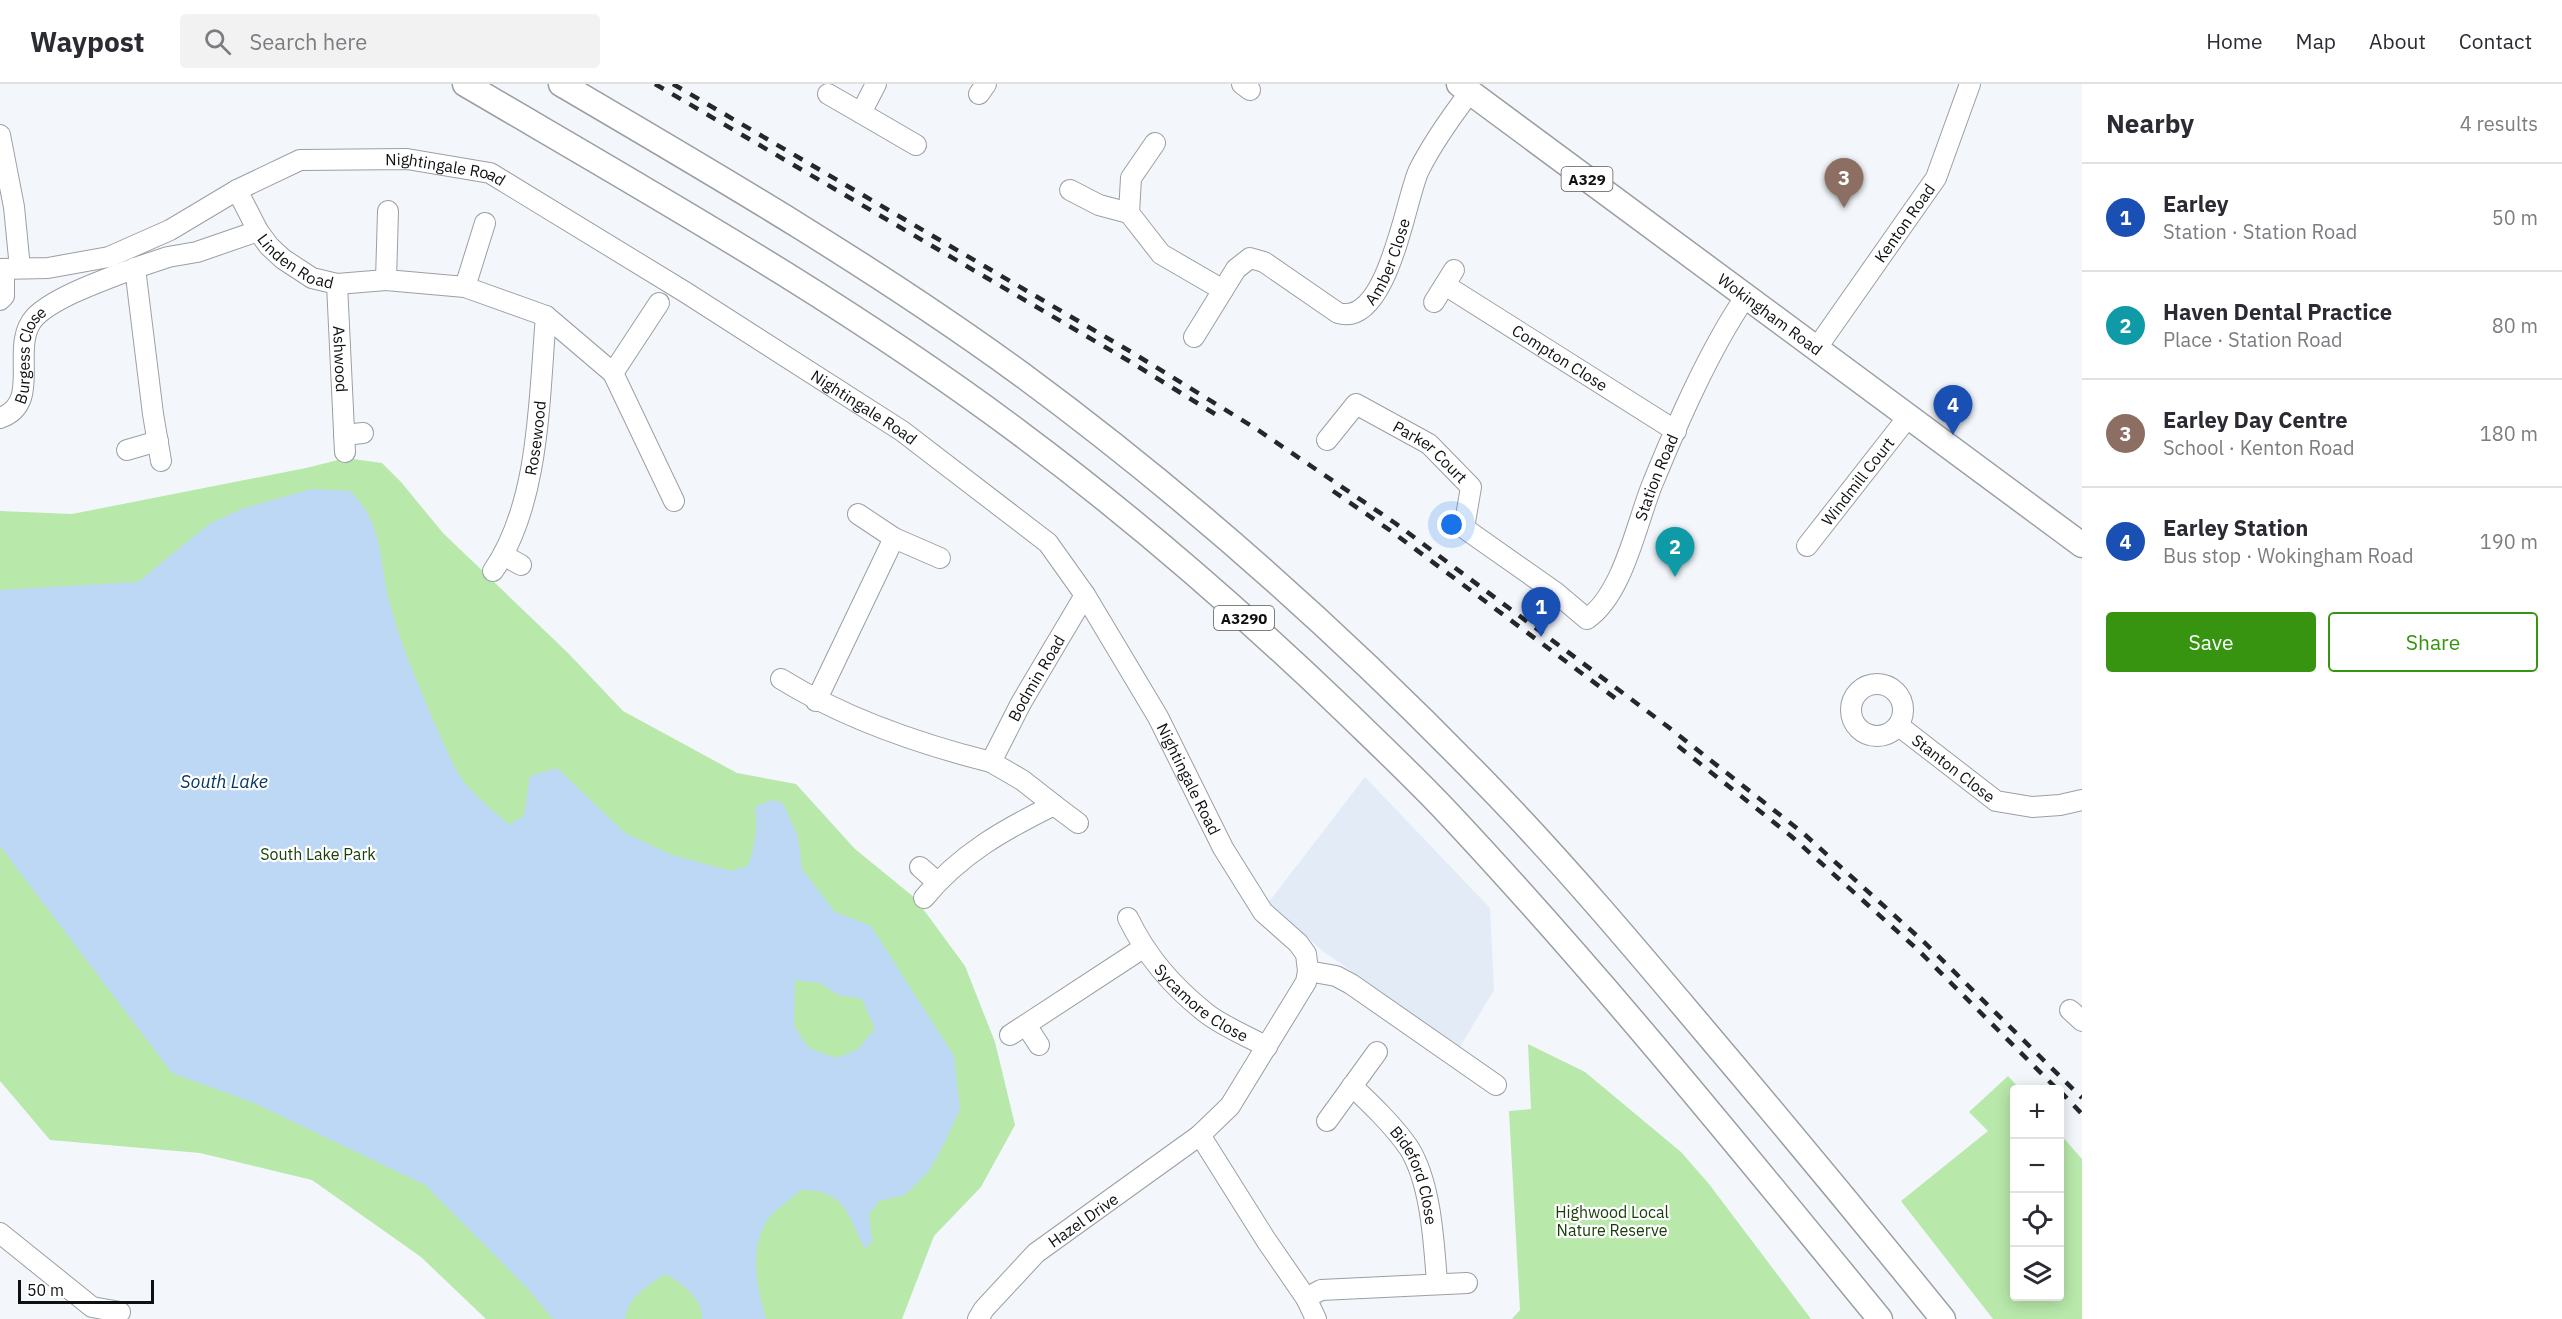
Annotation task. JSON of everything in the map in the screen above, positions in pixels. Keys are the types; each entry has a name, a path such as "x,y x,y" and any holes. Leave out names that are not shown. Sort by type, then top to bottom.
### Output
{"main road":[{"name":"A3290","path":"465,84 716,231 909,353 1023,435 1140,528 1250,623 1398,763 1504,876 1620,1008 1880,1319"},
{"name":"A3290","path":"561,84 749,194 856,260 953,325 1116,449 1219,532 1290,594 1414,711 1501,799 1672,993 1943,1319"},
{"name":"Wokingham Road","path":"1464,88 2082,545"}],"street":[{"path":"861,113 876,84"},
{"name":"Kenton Road","path":"1816,349 1936,178 1970,84"},
{"name":"Amber Close","path":"1194,337 1236,269 1245,260 1256,258 1346,315 1369,301 1384,278 1395,253 1418,172 1464,88"},
{"path":"828,94 916,146"},
{"path":"0,135 14,207 4,296 0,300"},
{"path":"1129,213 1131,178 1155,143"},
{"name":"Nightingale Road","path":"8,269 48,268 109,257 170,230 237,190 300,160 407,159 490,173 678,288 902,430 1048,543 1085,595 1158,717 1222,848 1263,912 1298,943 1306,954 1308,970"},
{"name":"Linden Road","path":"237,190 258,231 283,259 312,278 337,284 386,280 465,287 546,316 613,373 674,501"},
{"path":"1070,190 1099,205 1129,213 1161,254 1223,290"},
{"path":"386,280 388,211"},
{"path":"465,287 485,223"},
{"name":"Burgess Close","path":"0,418 11,415 23,397 24,336 35,317 79,291 135,268 168,257 197,252 258,231"},
{"path":"135,268 161,460"},
{"name":"Compton Close","path":"1434,302 1449,278 1676,431"},
{"name":"Ashwood","path":"337,284 350,440"},
{"name":"Station Road","path":"1555,592 1587,619 1597,612 1616,582 1652,485 1676,431 1725,329 1746,296"},
{"path":"613,373 659,303"},
{"name":"Rosewood","path":"521,565 498,563 529,486 546,316"},
{"name":"Parker Court","path":"1327,440 1356,404 1429,444 1471,487 1464,528 1555,592"},
{"name":"Windmill Court","path":"1807,546 1908,417"},
{"path":"127,450 158,441"},
{"path":"858,514 894,538 940,558"},
{"path":"816,701 894,538"},
{"name":"Bodmin Road","path":"991,762 1022,703 1085,595"},
{"path":"781,679 816,701 956,753 991,762 1022,780 1078,823"},
{"name":"Stanton Close","path":"1899,726 1996,801 2032,807 2060,805 2082,800"},
{"path":"924,898 937,882 1004,829 1054,805"},
{"path":"920,867 937,882"},
{"name":"Sycamore Close","path":"1128,918 1143,948 1161,971 1207,1014 1267,1047"},
{"name":"Sycamore Close","path":"1039,1045 1018,1030 1143,948"},
{"path":"1308,970 1336,976 1351,984 1496,1085"},
{"name":"Hazel Drive","path":"978,1319 984,1309 1036,1253 1200,1135 1230,1106 1305,982 1308,970"},
{"path":"1328,1121 1377,1052"},
{"name":"Bideford Close","path":"1352,1086 1376,1109 1410,1149 1427,1194 1437,1283"},
{"path":"1200,1135 1266,1240 1306,1298 1316,1319"},
{"path":"0,1233 92,1313 120,1312"},
{"path":"1306,1298 1321,1290 1467,1283"}],"shaded area":[{"path":"1365,777 1490,908 1494,990 1460,1047 1324,952 1268,903"}],"green space":[{"name":"South Lake","path":"346,458 382,463 401,482 443,533 568,653 623,711 737,773 796,784 855,849 915,898 965,966 995,1042 1015,1125 981,1187 934,1236 902,1319 486,1319 421,1257 312,1180 200,1153 50,1140 0,1081 0,511 72,514"},
{"name":"Highwood Local Nature Reserve","path":"1528,1044 1585,1072 1681,1152 1709,1184 1811,1319 1512,1319 1520,1310 1509,1111 1531,1109"},
{"path":"2008,1076 2016,1085 2010,1085 2010,1301 2064,1301 2064,1139 2082,1159 2082,1319 1993,1319 1901,1201 1988,1131 1969,1112"}],"water":[{"name":"South Lake","path":"312,489 350,491 362,504 370,518 379,546 387,592 400,638 450,757 469,788 509,825 524,816 530,776 557,768 625,833 672,855 731,871 748,866 755,837 755,807 772,800 783,803 798,837 802,869 835,912 871,926 954,1056 960,1109 945,1142 929,1171 905,1195 879,1201 869,1214 872,1242 865,1249 849,1215 836,1199 816,1191 801,1190 773,1213 761,1233 756,1270 766,1319 702,1319 699,1304 695,1298 685,1287 666,1274 646,1287 635,1298 630,1304 625,1319 553,1319 527,1288 425,1185 254,1103 172,1073 0,846 0,590 138,582 209,524 244,508","holes":["795,980 820,983 838,995 862,999 875,1029 857,1050 836,1058 809,1048 794,1026"]}],"railway":[{"path":"655,84 1129,361 1215,414"},
{"path":"673,84 1133,353 1255,428 1395,523 1667,726 1803,833 1925,943 2082,1098"},
{"path":"1333,491 1391,531 1623,704"},
{"path":"1678,746 1791,836 1917,949 2053,1085"},
{"path":"2064,1095 2082,1114"}],"place":[{"name":"Earley Day Centre","path":"1844,208"},
{"name":"Earley Station","path":"1953,435"},
{"name":"Haven Dental Practice","path":"1675,577"},
{"name":"Earley","path":"1541,637"}],"park label":[{"name":"South Lake Park","path":"318,854"}]}
